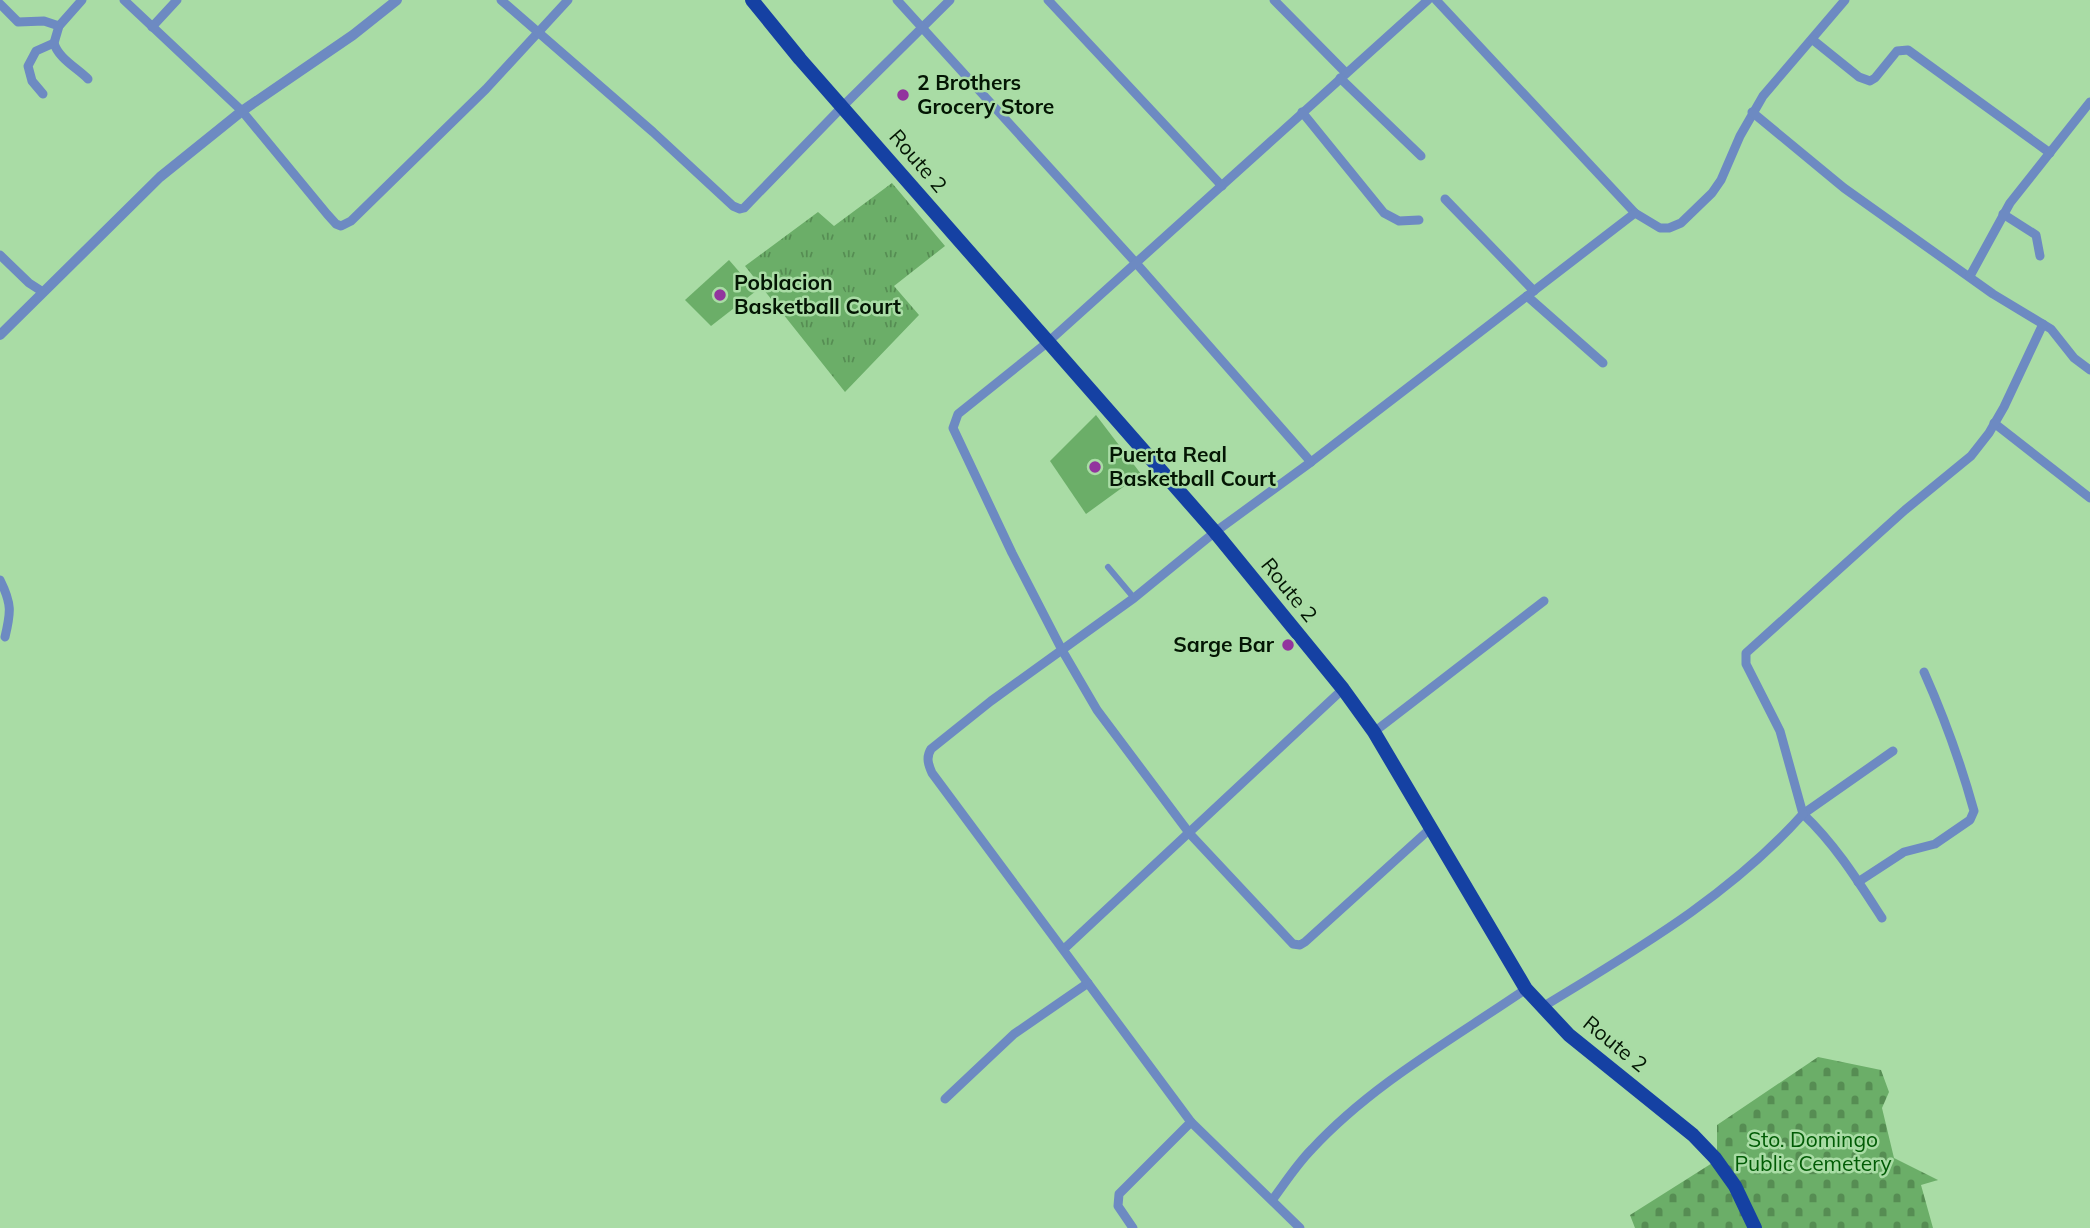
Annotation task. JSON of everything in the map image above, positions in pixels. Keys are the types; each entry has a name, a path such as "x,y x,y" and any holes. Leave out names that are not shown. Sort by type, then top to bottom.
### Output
{"highway":[{"name":"Route 2","path":"752,0 842,107 1215,532 1343,689 1374,732 1526,989 1541,1008 1569,1035 1693,1135 1715,1158 1735,1186 1755,1228"}],"street":[{"path":"82,0 58,26 54,43 60,56 88,79"},
{"path":"124,0 242,111 327,214 341,226 351,221 486,89 568,0"},
{"path":"152,27 177,0"},
{"path":"0,335 160,177 242,111 353,35 397,0"},
{"path":"501,0 540,31 737,209 744,208 950,0"},
{"path":"897,0 1311,462"},
{"path":"1048,0 1222,186"},
{"path":"1274,0 1421,156"},
{"path":"1428,0 1048,342 958,414 953,428 993,515 1062,650 1097,710 1189,834 1293,944 1300,946 1431,828"},
{"path":"1436,0 1635,214 1660,228 1681,223 1712,192 1721,180 1752,112 1763,96 1846,0"},
{"path":"0,4 18,22 44,20 58,26"},
{"path":"1813,40 1859,76 1870,81 1897,51 1908,50 2050,153"},
{"path":"43,94 32,80 28,66 36,51 54,43"},
{"path":"1970,276 2003,214 2090,102"},
{"path":"1302,112 1384,213 1399,221 1419,220"},
{"path":"1752,112 1844,188 1993,294 2043,324 2060,338 2074,358 2090,370"},
{"path":"1446,199 1530,294 1603,363"},
{"path":"1300,1228 1191,1122 939,783 928,761 930,748 1134,598 1215,532 1311,462 1635,214"},
{"path":"2003,214 2036,235 2040,256"},
{"path":"0,255 43,292"},
{"path":"1882,918 1822,831 1803,814 1780,731 1746,664 1746,653 1905,510 1971,456 1994,423 2043,324"},
{"path":"1994,423 2090,499"},
{"path":"1108,567 1134,598"},
{"path":"0,580 11,609 5,637"},
{"path":"1374,732 1544,601"},
{"path":"1858,882 1904,852 1934,844 1973,816 1958,757 1924,672"},
{"path":"1064,949 1343,689"},
{"path":"1541,1008 1680,922 1732,881 1803,814 1894,751"},
{"path":"945,1099 1014,1034 1088,982"},
{"path":"1272,1199 1311,1150 1343,1118 1526,989"},
{"path":"1133,1228 1118,1206 1119,1194 1191,1122"}],"green space":[{"path":"892,183 945,246 894,286 919,315 845,392 745,266 818,212 834,226"},
{"name":"Poblacion Basketball Court","path":"729,260 756,291 711,326 685,300"},
{"path":"839,284 856,306 839,320 822,298"},
{"name":"Puerta Real Basketball Court","path":"1096,415 1141,474 1086,514 1050,461"},
{"name":"Sto. Domingo Public Cemetery","path":"1818,1057 1881,1070 1889,1092 1882,1108 1894,1158 1938,1180 1921,1185 1933,1228 1635,1228 1630,1215 1717,1160 1717,1125"}],"place":[{"name":"2 Brothers Grocery Store","path":"903,95"},
{"name":"Poblacion Basketball Court","path":"720,295"},
{"name":"Puerta Real Basketball Court","path":"1095,467"},
{"name":"Sarge Bar","path":"1288,645"}]}
